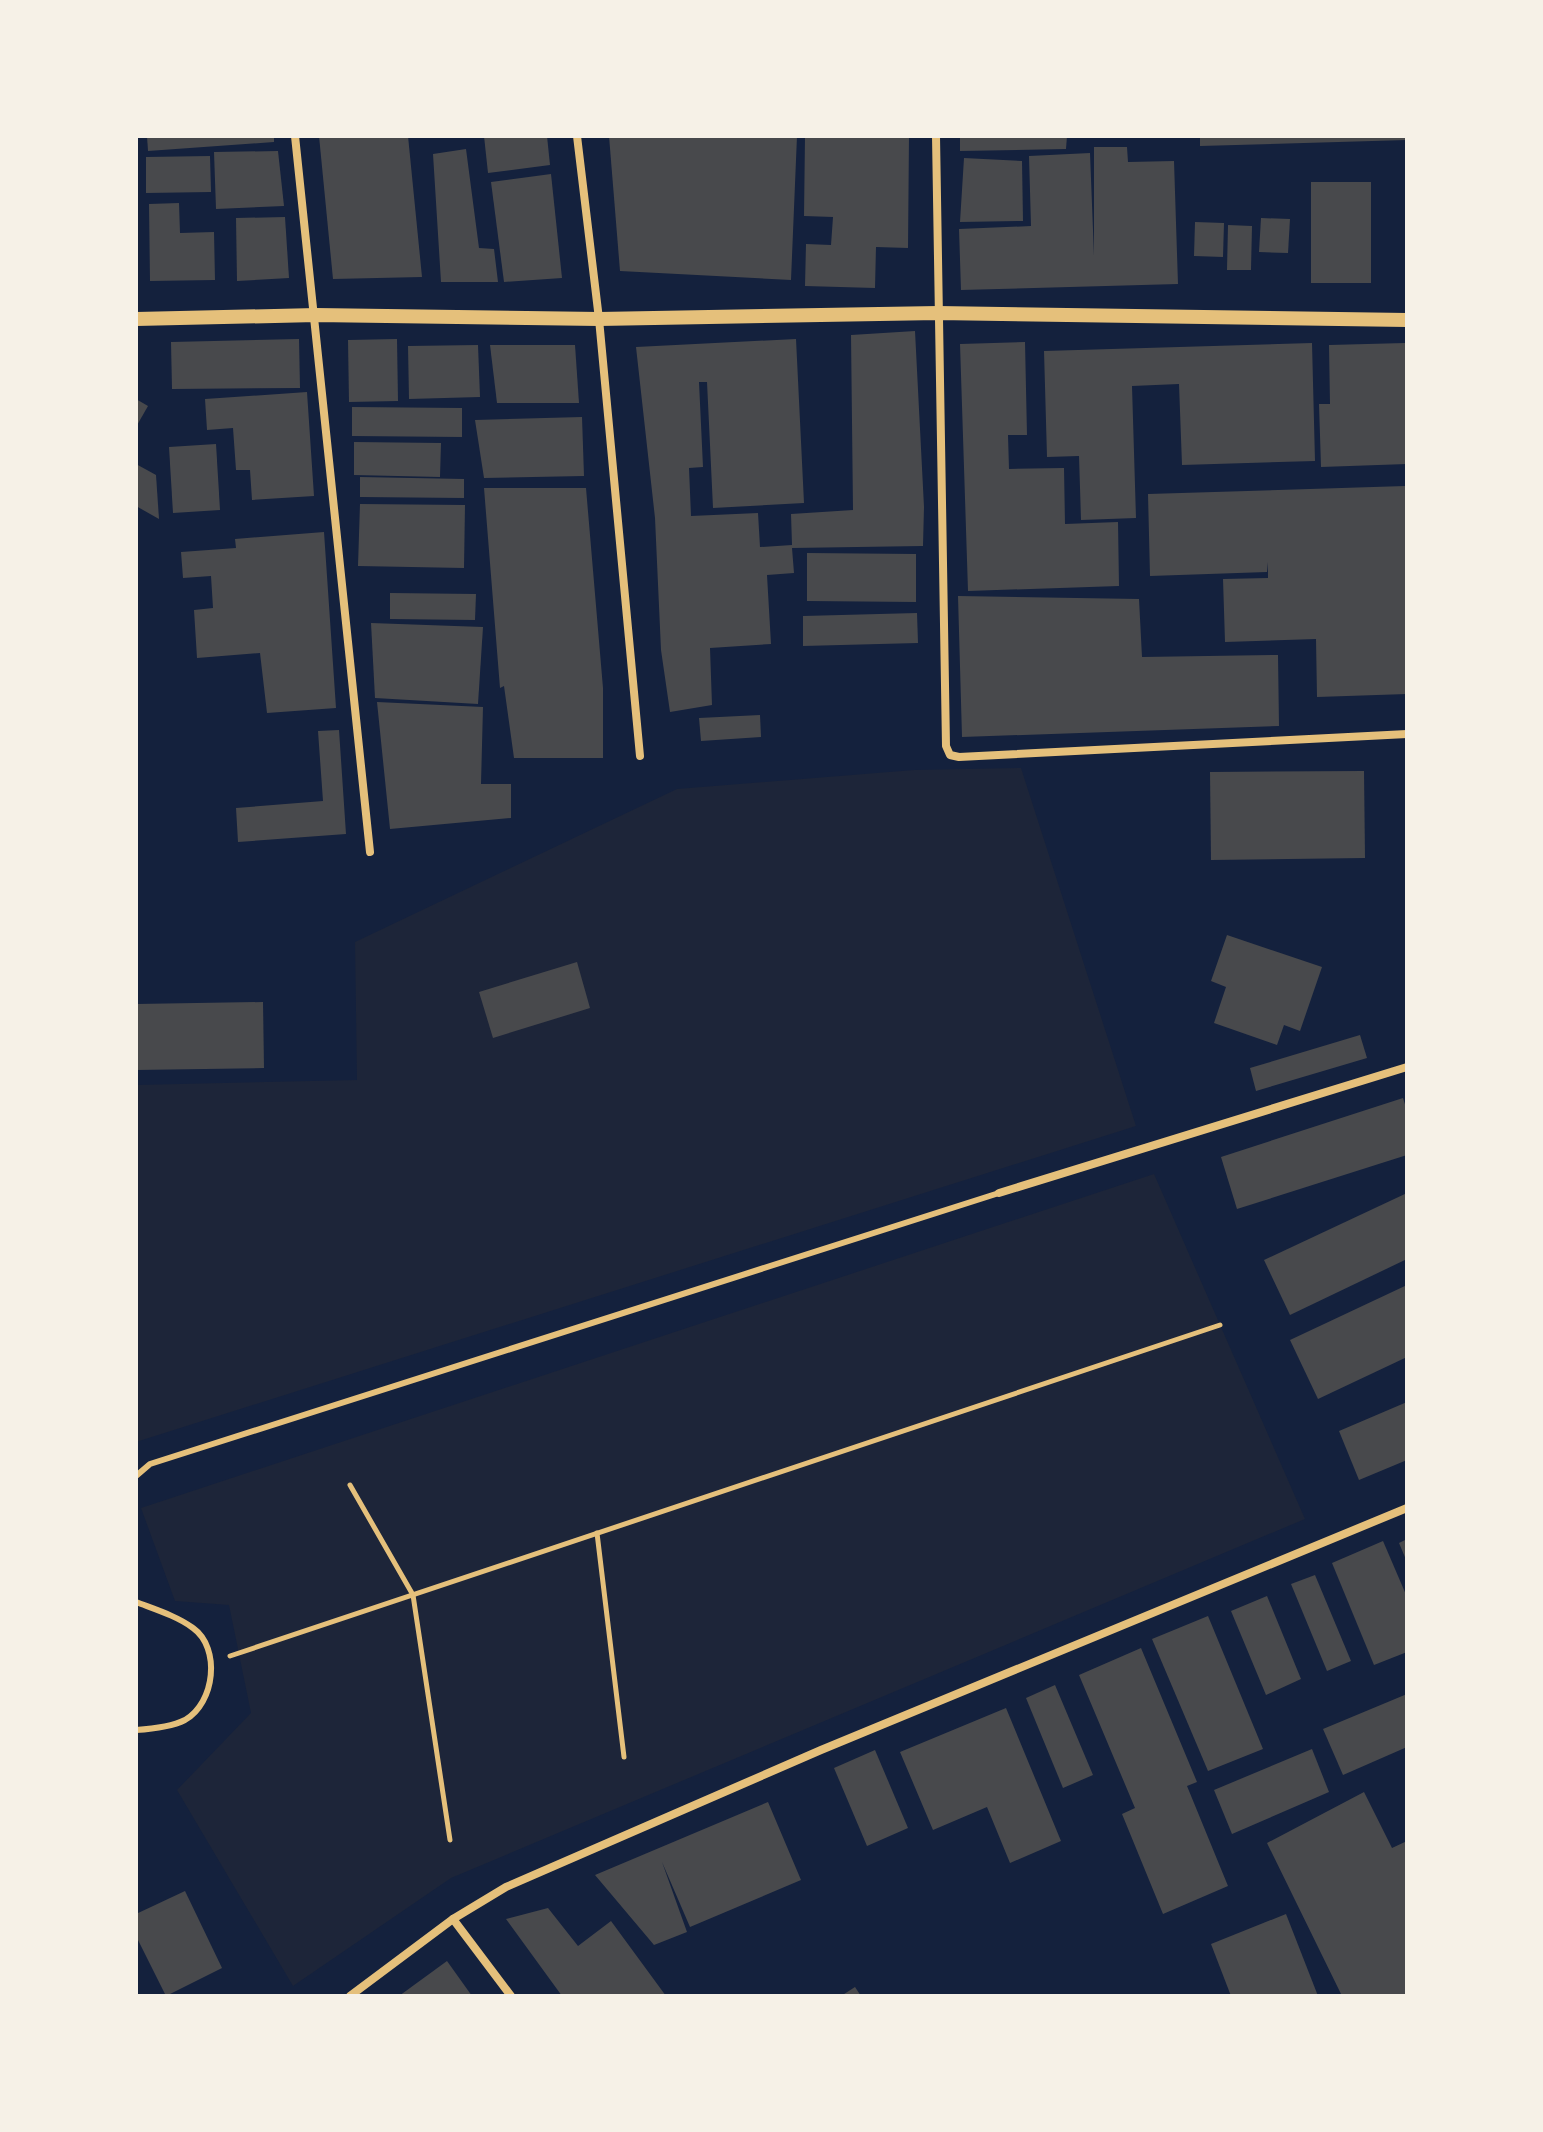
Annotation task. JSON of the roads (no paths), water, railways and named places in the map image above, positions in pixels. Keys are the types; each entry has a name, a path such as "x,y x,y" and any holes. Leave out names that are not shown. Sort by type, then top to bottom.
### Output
{"street":[{"path":"295,136 370,852"},
{"path":"577,136 599,319 640,756"},
{"path":"936,136 946,746 950,755 959,757 1407,734"},
{"path":"136,319 316,315 599,319 938,313 1407,320"},
{"path":"999,1193 1407,1067"},
{"path":"350,1996 453,1919 506,1887 821,1750 1407,1508"},
{"path":"453,1919 511,1996"}],"lane":[{"path":"136,1476 150,1464 999,1193"},
{"path":"136,1602 195,1629 206,1645 211,1676 205,1696 185,1720 136,1730"}]}
